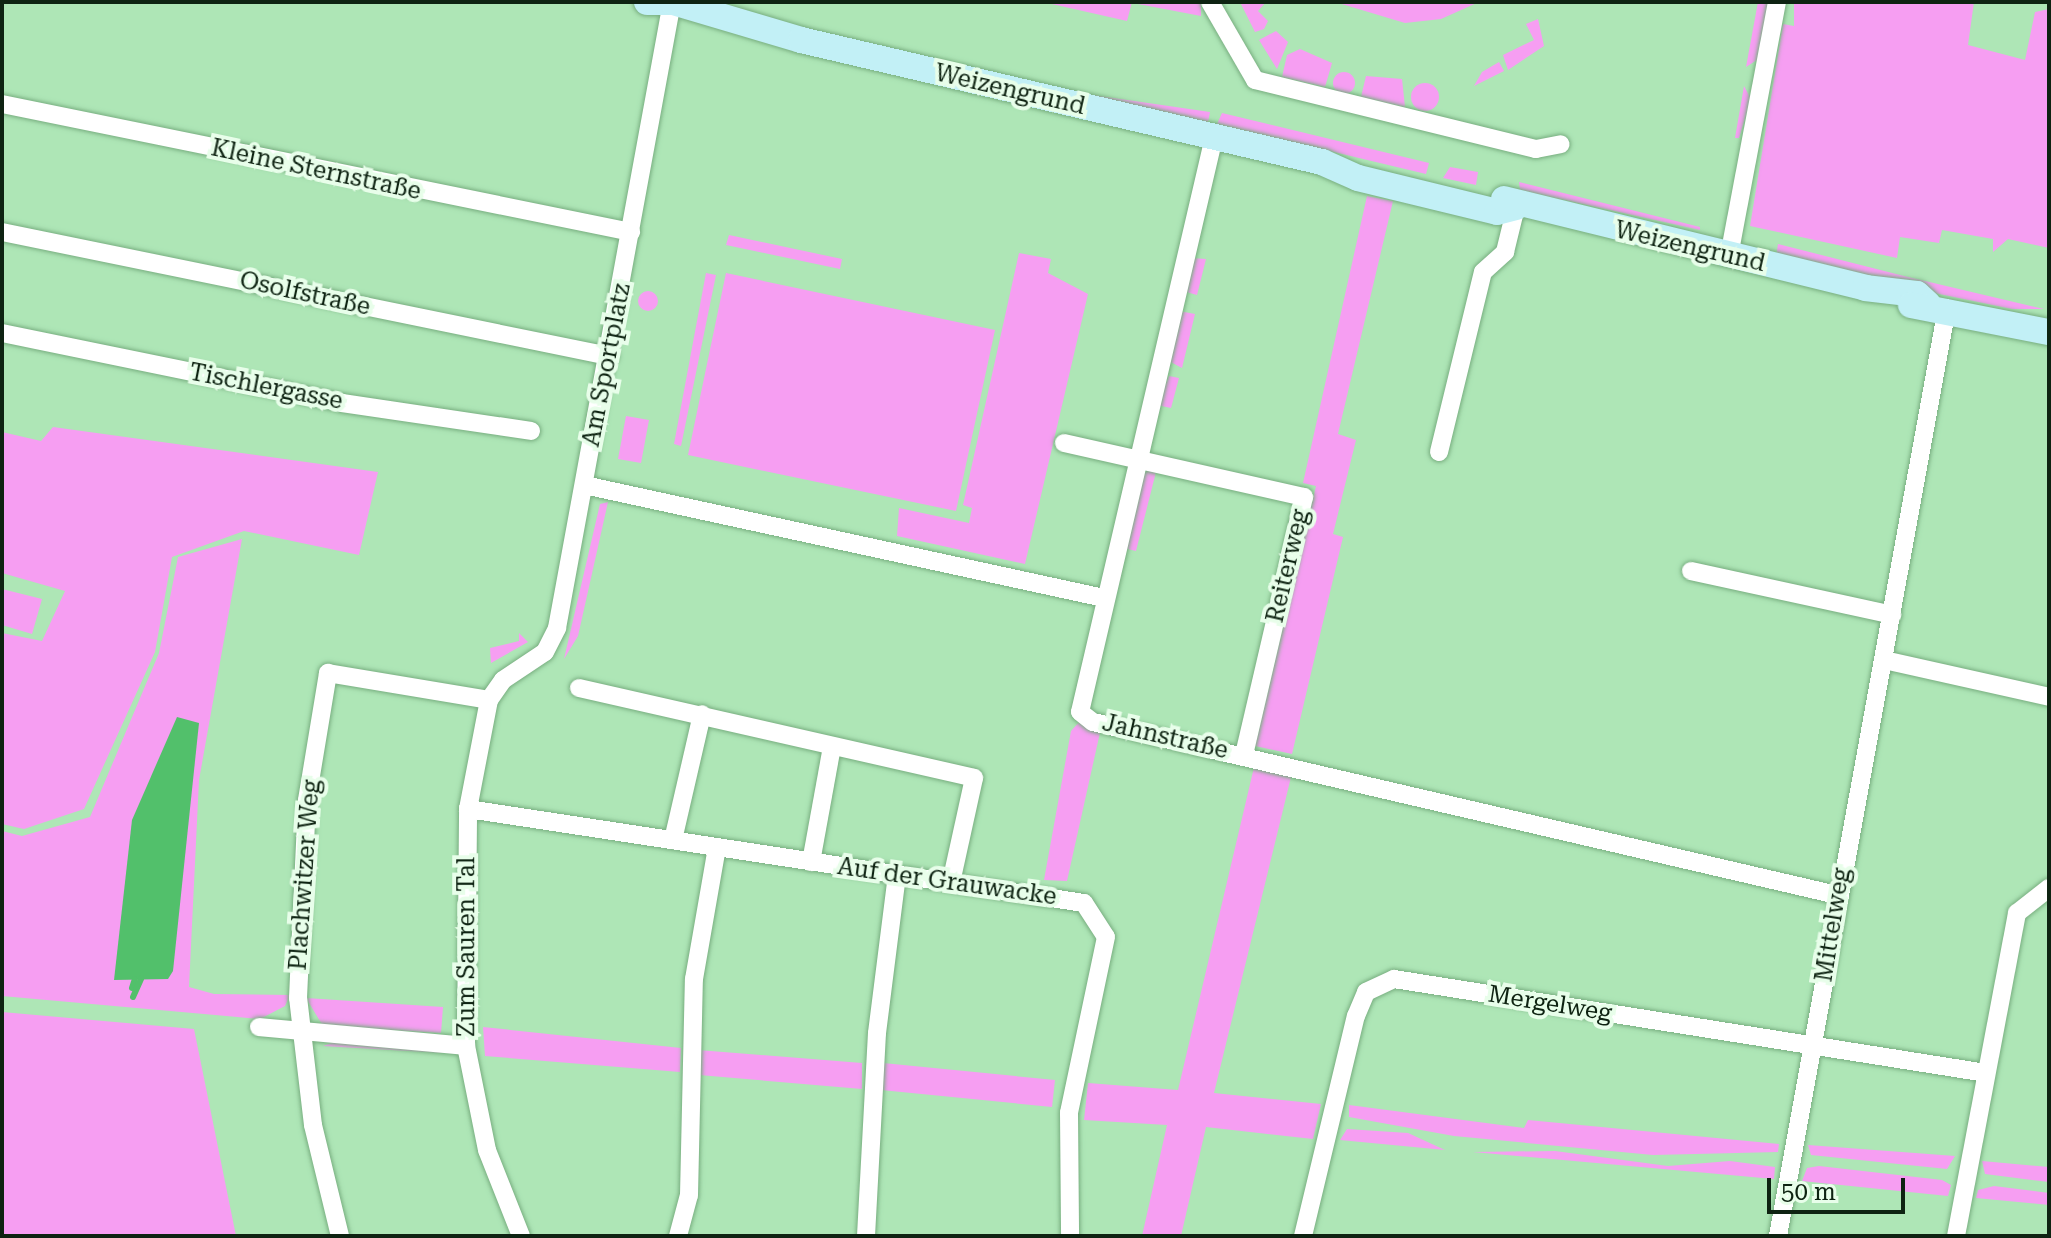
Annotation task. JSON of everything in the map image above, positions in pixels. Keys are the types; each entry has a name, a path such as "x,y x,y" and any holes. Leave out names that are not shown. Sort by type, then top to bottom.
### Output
{"main road":[{"name":"Weizengrund","path":"647,2 672,2 801,40 1349,169 1358,178 1497,212 1516,207 1865,288 1873,298 1937,306 2049,332"}],"street":[{"name":"Am Sportplatz","path":"489,700 553,641 609,356 672,2"},
{"path":"1210,2 1255,80 1536,149 1561,144"},
{"path":"1729,256 1777,2"},
{"name":"Kleine Sternstraße","path":"2,104 631,232"},
{"path":"584,485 1104,598 1214,137"},
{"path":"1439,452 1483,272 1505,252 1516,207"},
{"name":"Osolfstraße","path":"2,232 609,356"},
{"name":"Mittelweg","path":"1778,1236 1815,1047 1837,895 1892,615 1937,306"},
{"name":"Tischlergasse","path":"2,333 342,403 531,431"},
{"name":"Reiterweg","path":"1064,443 1304,497 1244,755"},
{"path":"1691,571 1892,615"},
{"name":"Jahnstraße","path":"1104,598 1080,712 1093,722 1837,895"},
{"path":"1884,660 2049,697"},
{"name":"Plachwitzer Weg","path":"340,1236 300,1032 297,928 307,800 328,673 489,700"},
{"path":"579,688 974,778 951,883"},
{"name":"Zum Sauren Tal","path":"489,700 468,809 466,1046 487,1150 521,1236"},
{"path":"673,840 702,714"},
{"path":"811,862 832,747"},
{"name":"Auf der Grauwacke","path":"468,809 1084,903 1106,937 1069,1113 1070,1236"},
{"path":"678,1236 689,1195 694,979 717,847"},
{"path":"866,1236 877,1033 897,875"},
{"path":"1956,1236 2017,913 2049,888"},
{"name":"Mergelweg","path":"1303,1236 1356,1016 1366,992 1394,979 1986,1073"},
{"path":"259,1027 466,1046"}],"shaded area":[{"path":"1043,2 1132,2 1127,21"},
{"path":"1139,2 1201,2 1201,16 1138,4"},
{"path":"1240,2 1266,2 1258,11 1268,21 1264,29 1255,32"},
{"path":"1335,2 1479,2 1441,19 1405,23"},
{"path":"1758,2 1769,2 1760,58 1746,67"},
{"path":"1794,2 1974,2 1968,45 2025,60 2035,12 2049,9 2049,248 2008,239 1993,252 1993,239 1942,230 1939,243 1900,237 1897,258 1750,226 1783,24 1794,26"},
{"path":"1538,19 1544,46 1508,70 1503,55 1534,40 1526,24"},
{"path":"1276,31 1288,42 1277,69 1259,40"},
{"path":"1300,49 1332,63 1325,87 1282,77 1287,55"},
{"path":"1499,62 1504,71 1474,86 1482,72"},
{"path":"1344,72 1352,75 1355,83 1352,91 1344,94 1336,91 1333,83 1336,75"},
{"path":"1366,76 1402,79 1405,107 1361,97"},
{"path":"1425,83 1435,87 1439,97 1435,107 1425,111 1415,107 1411,97 1415,87"},
{"path":"1744,86 1751,99 1739,138 1735,138"},
{"path":"1086,94 1210,112 1208,122"},
{"path":"1222,113 1429,163 1426,174 1217,124"},
{"path":"1450,167 1478,172 1476,185 1443,178"},
{"path":"1519,182 1700,227 1700,230 1520,190"},
{"path":"1367,196 1393,201 1338,434 1356,440 1333,534 1343,537 1292,754 1255,746 1316,486 1303,483"},
{"path":"729,235 842,259 840,269 726,245"},
{"path":"1778,244 2044,309 2012,309 1847,275 1776,256"},
{"path":"1019,253 1051,259 1048,273 1088,294 1025,564 897,536 899,508 969,523 972,508 963,505"},
{"path":"1191,258 1206,259 1197,295 1183,291"},
{"path":"706,273 716,275 681,446 674,444"},
{"path":"726,273 995,330 956,511 688,455"},
{"path":"644,291 652,291 658,301 652,311 644,311 638,305 638,297"},
{"path":"1179,311 1195,314 1182,368 1167,360"},
{"path":"1169,376 1179,378 1171,408 1157,405"},
{"path":"626,416 649,420 641,463 618,459"},
{"path":"53,427 378,472 359,555 244,531 172,557 155,652 84,809 24,829 2,824 2,633 42,641 65,591 2,573 2,432 41,441"},
{"path":"1150,469 1156,472 1136,551 1123,548 1141,475"},
{"path":"608,502 578,636 564,659 600,504"},
{"path":"242,539 199,780 189,987 214,994 290,995 285,1006 260,1019 2,996 2,831 22,836 90,817 159,653 178,557"},
{"path":"2,589 42,599 32,634 2,625"},
{"path":"519,633 528,642 491,663 490,648 519,641"},
{"path":"177,717 199,723 173,971 168,979 114,980 132,820"},
{"path":"1082,719 1101,728 1067,881 1044,880 1071,731"},
{"path":"1255,763 1292,773 1214,1093 1321,1104 1313,1139 1206,1127 1181,1236 1142,1236 1167,1125 1084,1120 1088,1083 1178,1090"},
{"path":"306,998 443,1007 441,1033 323,1026"},
{"path":"2,1012 194,1029 236,1236 2,1236"},
{"path":"483,1027 681,1048 680,1072 485,1056"},
{"path":"337,1041 437,1051 442,1053 323,1046"},
{"path":"698,1050 862,1063 862,1089 699,1075"},
{"path":"883,1063 1055,1080 1052,1107 881,1090"},
{"path":"1349,1105 1524,1128 1528,1120 1779,1144 1778,1152 1653,1155 1454,1136 1349,1117"},
{"path":"1347,1129 1408,1133 1445,1150 1340,1140"},
{"path":"1808,1145 1955,1156 1947,1169 1811,1155"},
{"path":"1555,1151 1668,1166 1730,1161 1775,1167 1774,1179 1473,1152"},
{"path":"1982,1161 2049,1167 2049,1182 1985,1174"},
{"path":"1819,1166 1942,1180 1951,1185 1948,1196 1802,1181 1807,1168"},
{"path":"1994,1186 2049,1193 2049,1205 1976,1198 1978,1190"}],"waterway":[{"path":"132,988 135,979"},
{"path":"133,997 141,979"}]}
